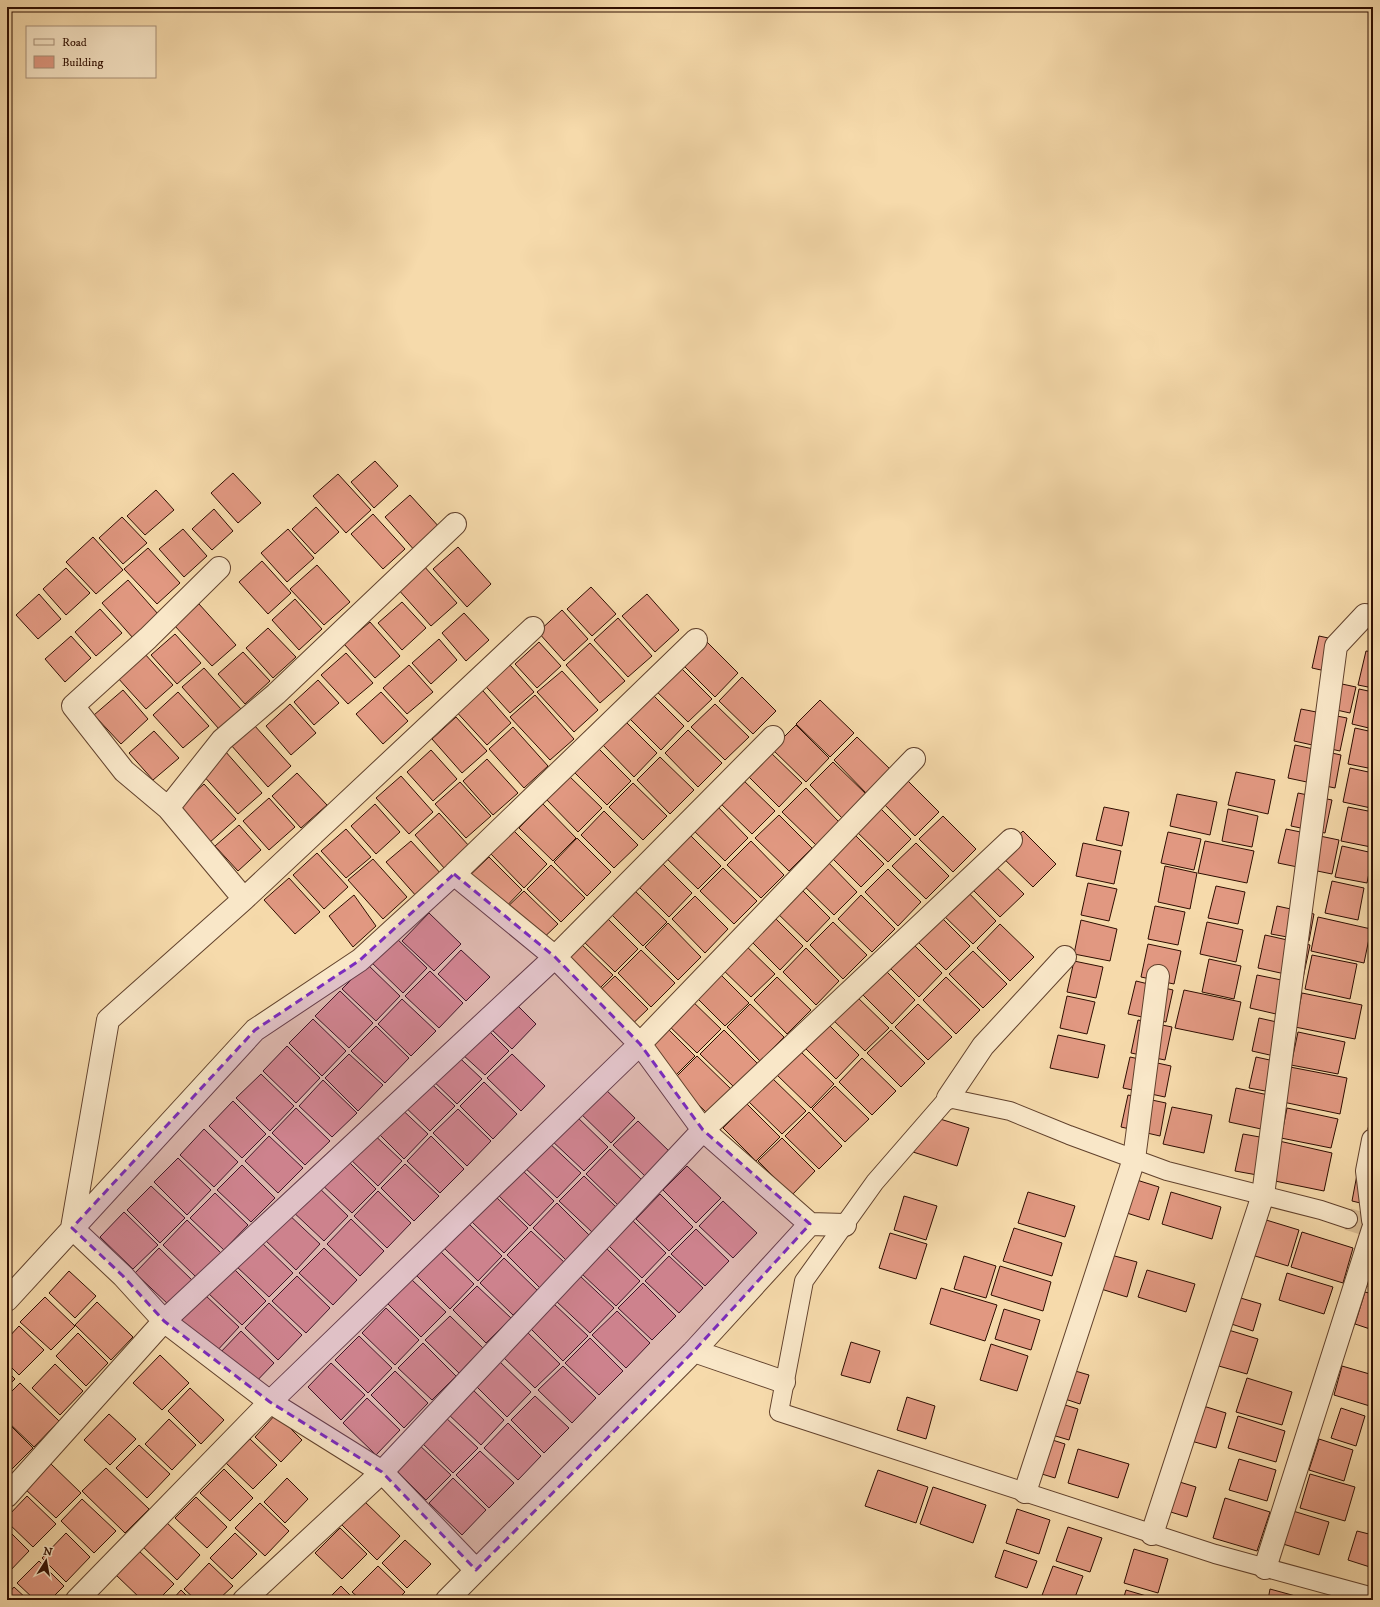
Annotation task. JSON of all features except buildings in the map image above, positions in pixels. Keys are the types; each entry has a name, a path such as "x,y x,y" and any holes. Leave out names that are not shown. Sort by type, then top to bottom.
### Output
{"street":[{"path":"168,808 222,740 276,694 455,524"},
{"path":"219,568 148,638 73,706 124,771 168,808 244,899"},
{"path":"1152,1534 1263,1195 1336,646 1364,615 1373,617"},
{"path":"72,1228 108,1020 244,899 534,628"},
{"path":"7,1300 255,1030 360,960 454,874 696,640"},
{"path":"7,1496 164,1322 555,957 773,737"},
{"path":"77,1600 270,1402 640,1044 914,759"},
{"path":"244,1600 382,1472 702,1130 1011,840"},
{"path":"454,874 555,957 640,1044 702,1130 810,1224 844,1225"},
{"path":"948,1098 983,1046 1065,958"},
{"path":"1025,1492 1134,1159 1158,976"},
{"path":"1373,1140 1367,1171 1373,1220"},
{"path":"447,1600 694,1351 810,1224"},
{"path":"72,1228 123,1276 164,1322 270,1402 382,1472 476,1570"},
{"path":"1265,1568 1373,1229"},
{"path":"694,1351 784,1382"}],"lane":[{"path":"1348,1219 1263,1195 1167,1171 1069,1136 1010,1111 948,1098 876,1182 804,1281 778,1412 1215,1554 1373,1597"}],"highlighted area":[{"path":"454,874 555,957 640,1044 703,1130 810,1224 694,1351 476,1570 382,1472 270,1402 164,1321 123,1276 72,1228 255,1030 360,960"}],"tunnel":[{"path":"1348,1219 1373,1227"}]}
